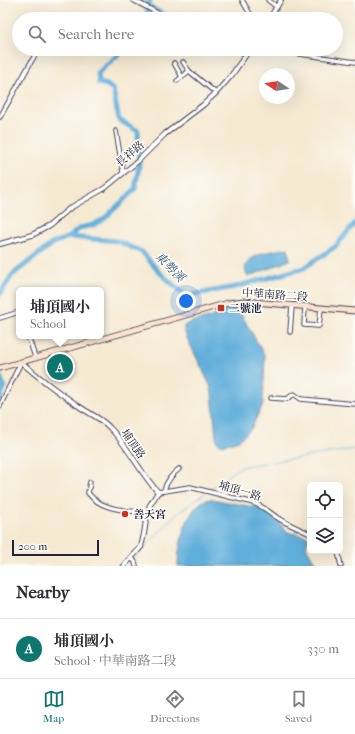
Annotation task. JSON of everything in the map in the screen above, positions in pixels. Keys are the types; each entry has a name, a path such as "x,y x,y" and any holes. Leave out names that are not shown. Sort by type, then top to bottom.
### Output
{"main road":[{"name":"中華南路二段","path":"104,338 228,303 244,301 355,311"},
{"name":"中華南路二段","path":"0,368 99,339"}],"street":[{"path":"132,0 156,12"},
{"path":"242,0 249,12"},
{"path":"268,0 277,6"},
{"path":"273,12 281,0"},
{"path":"0,117 34,56"},
{"name":"長祥路","path":"0,244 32,235 48,226 70,208 105,188 137,162 165,134 203,105 216,93 245,56"},
{"path":"314,56 355,62"},
{"path":"183,62 189,70 216,93"},
{"path":"174,63 182,77"},
{"path":"177,81 189,70"},
{"path":"116,131 123,172"},
{"path":"290,332 292,306"},
{"path":"305,307 304,325 319,326 321,308"},
{"path":"0,318 16,313"},
{"path":"29,339 34,357"},
{"path":"0,406 21,362"},
{"name":"埔頂路","path":"21,362 51,387 84,410 95,415 109,427 158,492"},
{"path":"271,398 287,399 294,394 300,399 355,404"},
{"path":"164,490 171,475 179,469"},
{"path":"90,482 88,493 96,501 106,507 147,513"},
{"name":"埔頂一路","path":"158,492 190,487 254,503 267,508 279,519 307,533"},
{"path":"124,566 141,547 147,513 158,492"},
{"path":"339,554 342,566"},
{"path":"132,558 136,566"}],"water":[{"path":"288,248 290,260 248,277 245,270 251,259 258,255"},
{"path":"237,307 265,356 263,404 251,429 239,440 222,445 218,443 216,437 210,385 187,338 184,326"},
{"path":"212,499 264,509 275,518 287,532 307,537 307,554 310,554 317,566 178,566 179,549 187,522 197,506 203,501"}],"waterway":[{"path":"139,0 161,12"},
{"path":"147,12 150,0"},
{"path":"69,237 80,228 93,225 104,219 135,189 139,166 138,131 119,120 113,90 107,85 99,83 98,73 116,56"},
{"name":"東勢溪","path":"0,294 12,275 53,243 69,237 117,241 142,252 159,272 186,296 235,287 304,268 336,246 355,223"},
{"name":"東勢溪","path":"0,376 4,387 0,399"},
{"path":"271,462 355,449"},
{"path":"211,489 237,469 265,463"},
{"path":"135,558 173,517 205,493"},
{"path":"127,566 132,561"}],"place":[{"name":"二號池","path":"221,308"},
{"name":"埔頂國小","path":"60,367"},
{"name":"善天宮","path":"125,514"}]}
